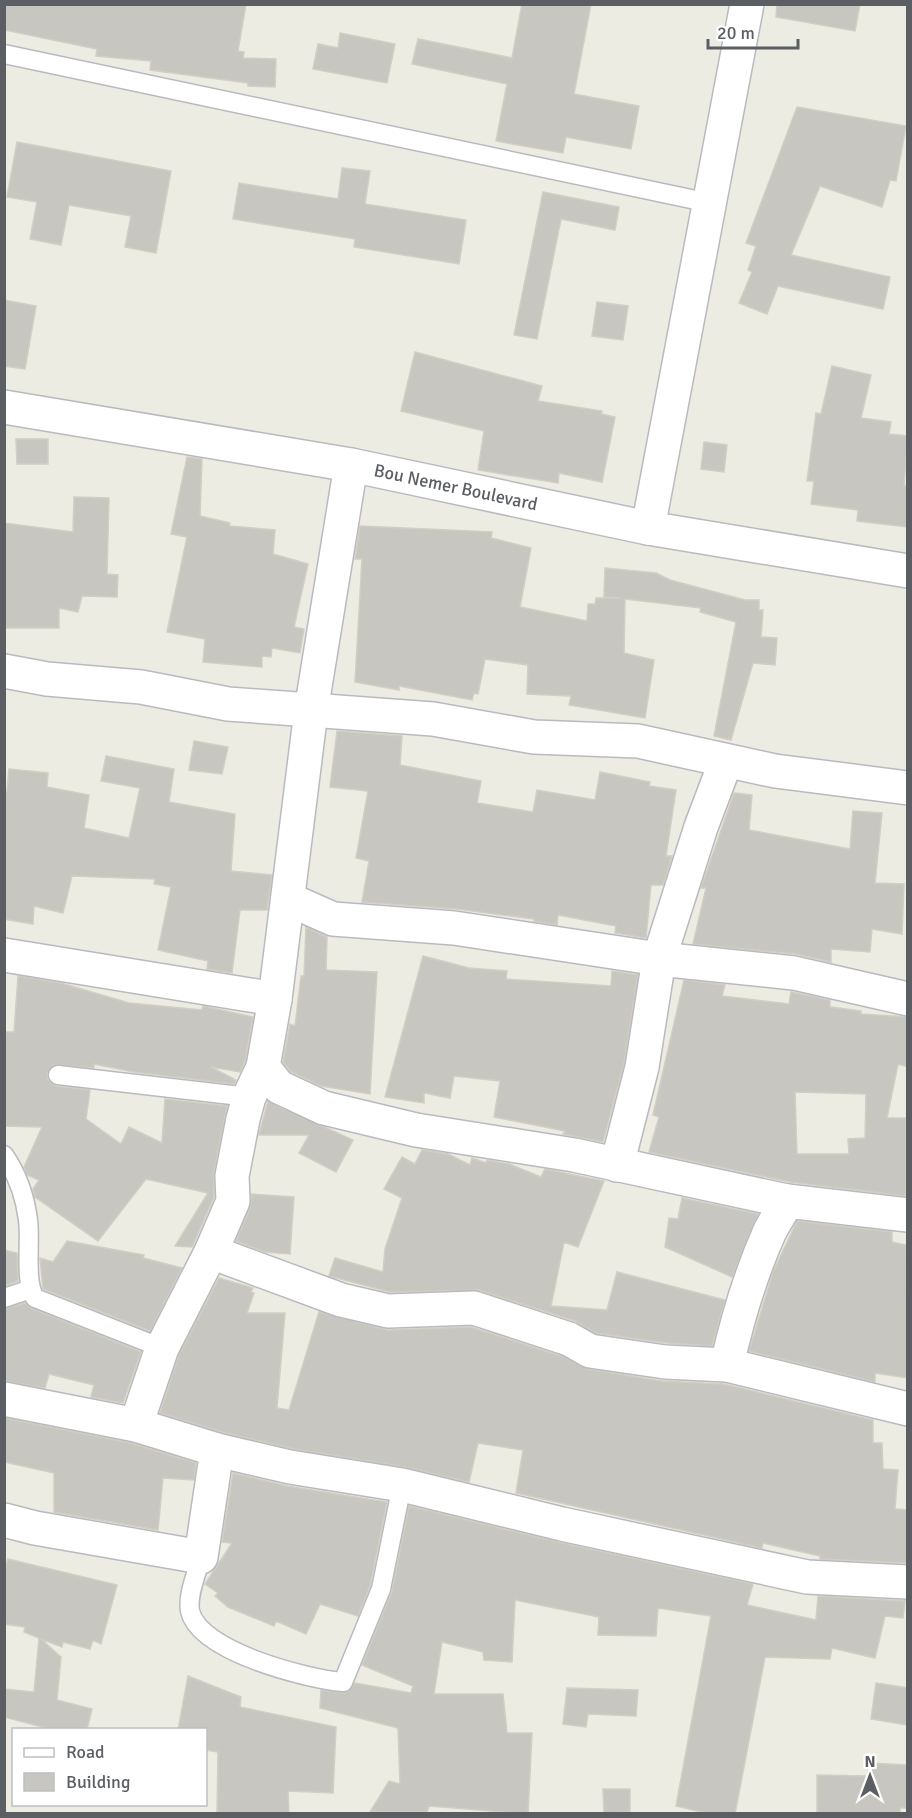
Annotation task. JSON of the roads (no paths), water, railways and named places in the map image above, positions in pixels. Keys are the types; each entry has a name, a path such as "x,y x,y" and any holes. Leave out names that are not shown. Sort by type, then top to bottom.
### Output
{"street":[{"path":"648,528 747,4"},
{"name":"Bou Nemer Boulevard","path":"4,407 351,465 648,528 908,571"},
{"path":"136,1425 162,1348 212,1252 233,1200 232,1176 249,1097 263,1067 275,999 311,711 351,465"},
{"path":"4,671 47,679 141,687 228,704 433,719 534,737 638,741 775,771 908,788"},
{"path":"617,1165 642,1067 659,959 701,827 726,761"},
{"path":"288,899 333,919 454,928 659,959 794,973 908,999"},
{"path":"4,955 275,999"},
{"path":"263,1067 279,1088 324,1108 416,1130 617,1165 787,1201 908,1215"},
{"path":"727,1365 736,1322 750,1282 770,1232 787,1201"},
{"path":"212,1252 341,1300 388,1311 474,1308 569,1339 590,1351 665,1362 727,1365 908,1409"},
{"path":"4,1399 136,1425 217,1450 290,1467 402,1485 562,1524 807,1577 908,1582"},
{"path":"4,1520 35,1528 201,1557 217,1450"}],"lane":[{"path":"4,54 710,203"},
{"path":"58,1076 249,1097"},
{"path":"4,1155 24,1197 29,1222 31,1289 35,1298 162,1348"},
{"path":"4,1298 31,1289"},
{"path":"201,1557 191,1593 190,1612 204,1633 249,1659 321,1680 344,1682 381,1589 402,1485"}]}
